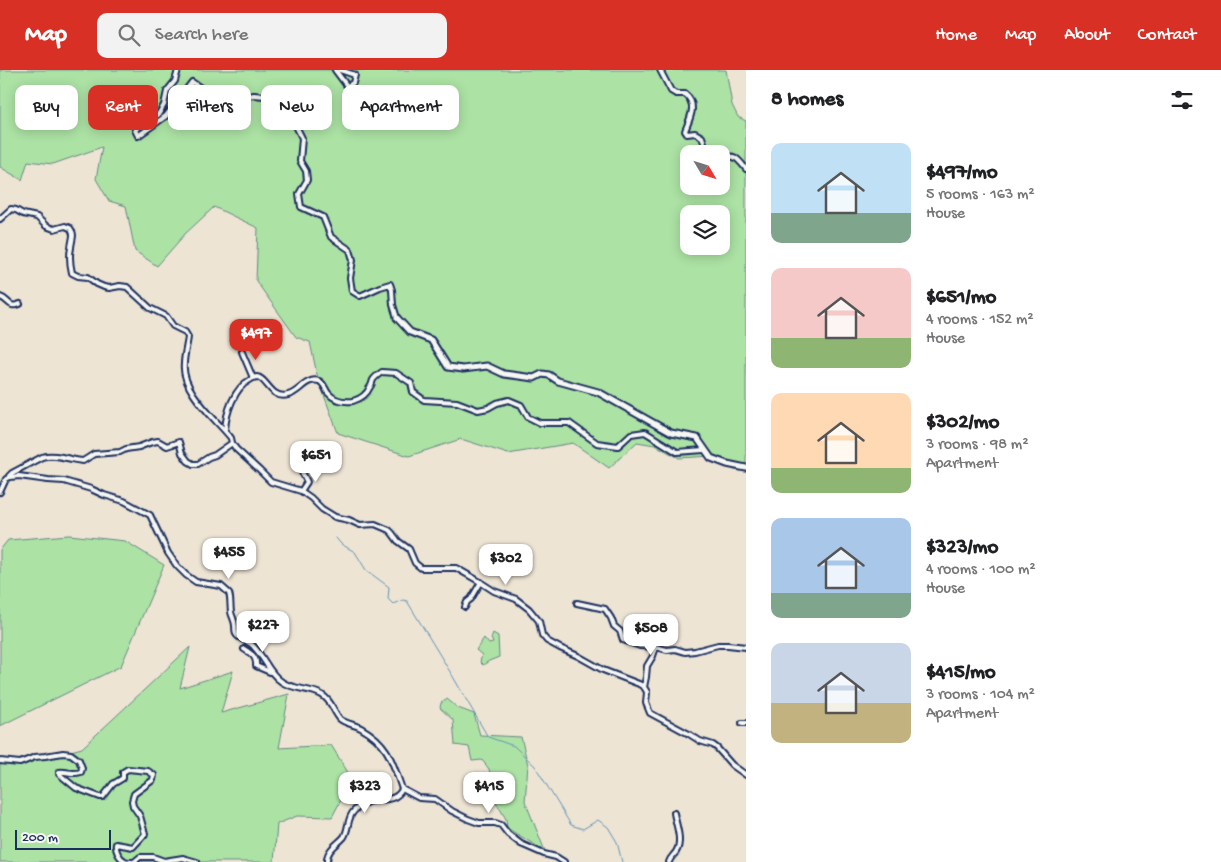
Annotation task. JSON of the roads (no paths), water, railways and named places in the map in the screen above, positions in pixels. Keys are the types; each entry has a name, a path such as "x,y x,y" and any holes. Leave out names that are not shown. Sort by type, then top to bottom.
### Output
{"main road":[{"path":"397,318 410,332 432,340 448,367 463,369 487,366 504,374 534,378 542,374 549,375 558,382 598,392 671,433 697,438 711,458 746,468"}],"street":[{"path":"178,70 175,81 167,91 164,105 158,115 146,120 136,130 138,136 166,116 192,82 219,100 254,95 295,99 297,128 302,138 300,161 306,171 307,180 299,194 301,207 323,217 331,237 350,250 353,260 350,278 352,291 360,296 390,284 397,318"},
{"path":"335,70 347,86 352,83 355,73 340,70"},
{"path":"660,70 671,91 690,97 693,108 685,131 686,134 696,133 702,137 705,145"},
{"path":"730,156 736,158 746,169"},
{"path":"0,220 11,209 36,217 46,226 54,229 65,226 70,228 74,237 70,254 72,272 78,276 88,277 104,287 127,287 150,308 166,316 173,326 184,332 188,337 184,365 187,382 201,405 231,438 232,443 239,452 271,482 300,492 311,498 322,509 336,516 360,525 374,524 389,530 398,541 409,549 415,564 421,568 456,568 481,582 494,592 516,599 539,621 544,638 603,670 644,687 647,692 646,703 650,713 700,741 717,748 732,765 746,775"},
{"path":"0,297 4,298 10,305 16,306 20,304"},
{"path":"242,352 254,378"},
{"path":"224,430 230,406 237,391 241,386 256,377 260,378 271,390 285,396 314,380 320,381 334,398 350,401 358,399 365,394 373,380 382,372 396,373 411,383 413,392 424,400 457,402 478,410 509,400 520,405 528,417 540,423 569,423 597,443 618,446 631,434 645,432 677,452 704,450"},
{"path":"0,492 6,479 12,473 42,457 55,456 83,462 94,454 120,452 158,441 167,446 179,442 182,453 188,461 198,464 209,457 215,456 232,443"},
{"path":"300,492 307,482 302,472"},
{"path":"6,479 19,476 64,482 119,499 147,513 152,519 168,553 182,571 196,582 221,586 229,593 236,634 256,648 272,673 283,683 323,696 332,704 342,720 360,728 378,740 392,762 402,789 419,798 435,799 468,819 479,823 501,825 508,834 522,844 564,862"},
{"path":"465,607 481,582"},
{"path":"577,603 605,609 614,626 620,631 623,640 640,646 685,652 718,645 746,647"},
{"path":"644,687 647,666 654,656 656,647"},
{"path":"244,650 255,656 256,666 272,673"},
{"path":"0,761 20,763 34,757 63,753 71,754 79,760 82,768 80,772 73,774 65,771 58,772 58,774 76,788 100,797 103,797 114,784 123,778 124,772 128,769 148,771 154,775 153,780 134,794 132,801 132,806 140,816 145,834 133,847 116,844 116,849 126,862 134,862 140,857 153,857 164,861 183,858 198,862"},
{"path":"327,862 329,852 345,834 350,817 354,811 367,802 396,796 402,789"},
{"path":"669,862 676,852 679,841 674,813"}],"waterway":[{"path":"336,538 341,544 355,552 366,570 389,587 388,599 393,604 403,600 407,601 488,737 514,746 535,766 571,825 583,829 598,820 608,827 617,842 622,862"}]}
